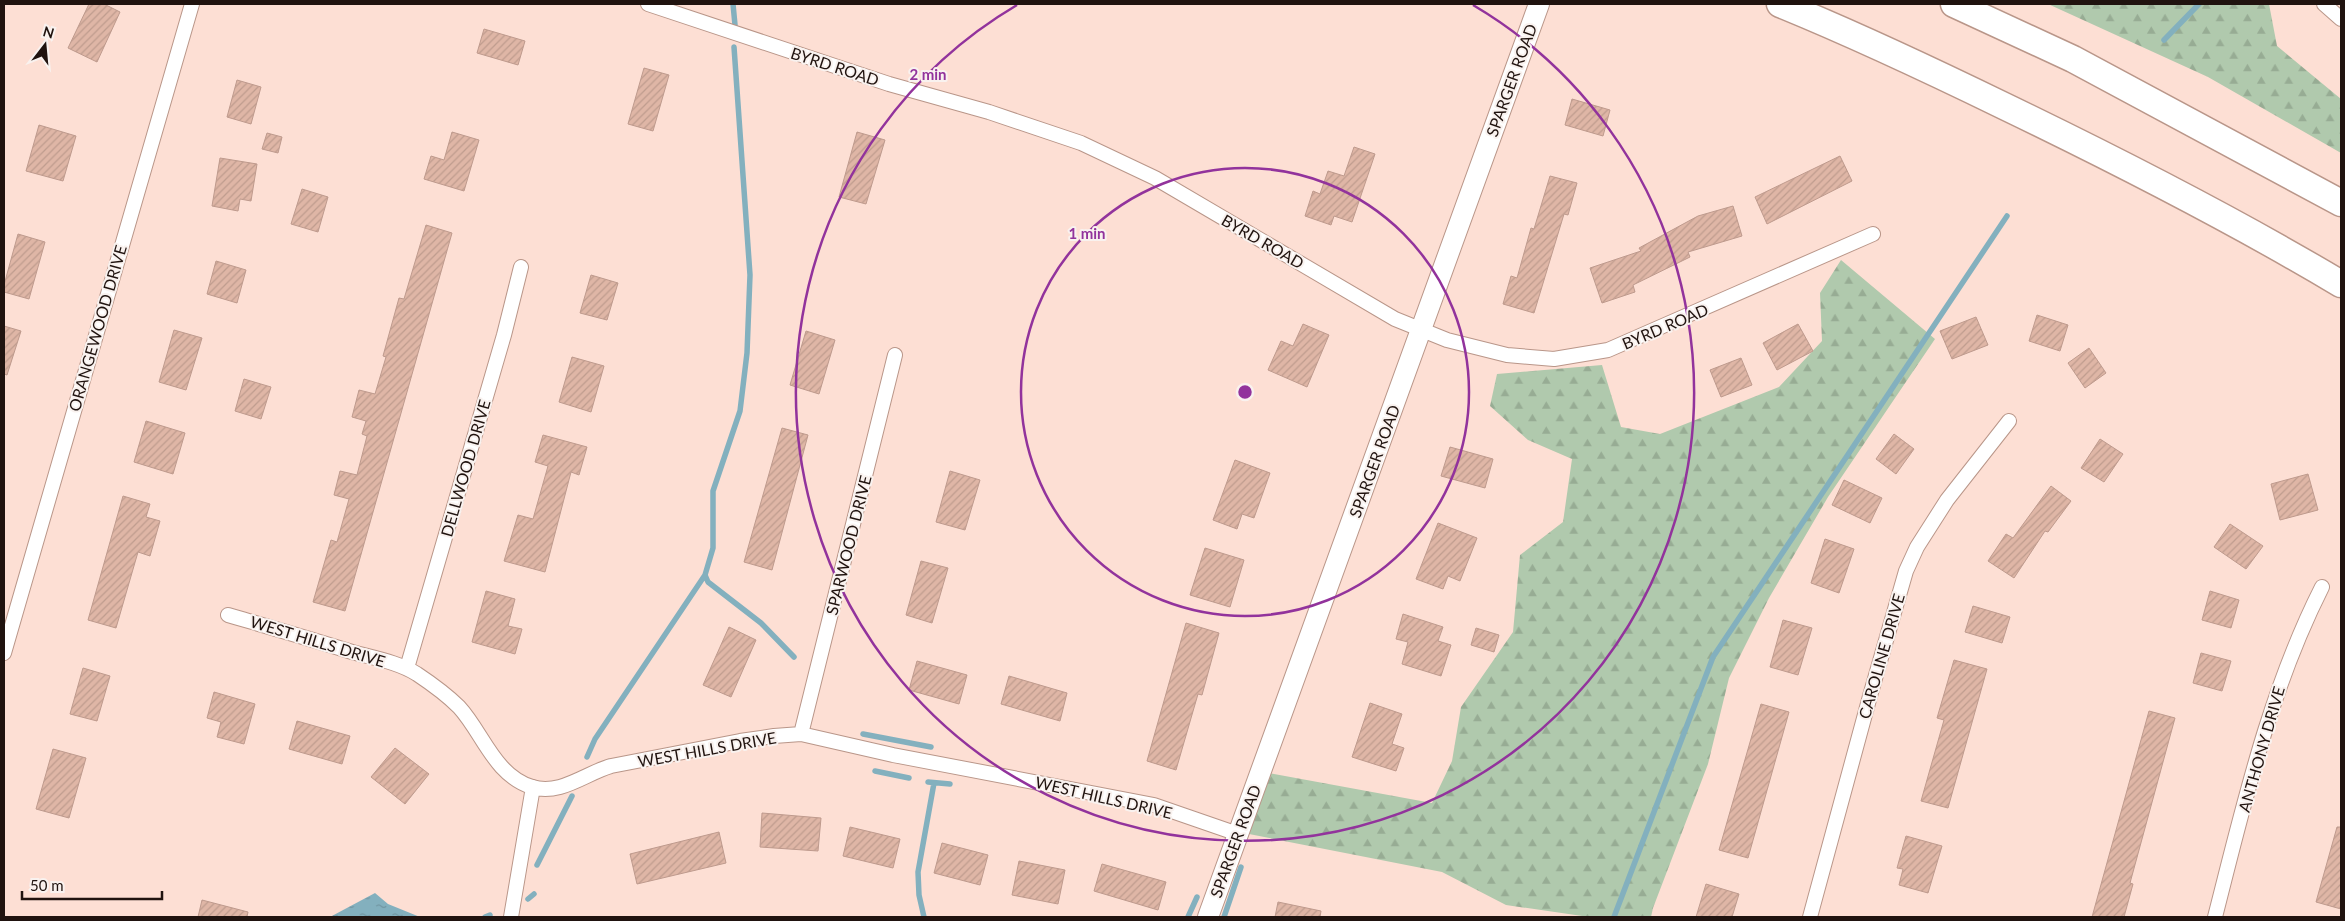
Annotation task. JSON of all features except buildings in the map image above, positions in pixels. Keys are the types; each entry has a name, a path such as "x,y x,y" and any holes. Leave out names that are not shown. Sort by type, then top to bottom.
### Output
{"highway":[{"path":"1780,4 1914,62 2119,162 2223,217 2341,284"},
{"path":"1954,4 2073,59 2341,203"}],"street":[{"name":"ORANGEWOOD DRIVE","path":"4,653 192,4"},
{"name":"BYRD ROAD","path":"648,4 888,84 989,112 1080,143 1155,178 1395,319 1447,340 1507,355 1532,358 1578,356 1629,342 1873,234"},
{"name":"SPARGER ROAD","path":"1208,917 1539,4"},
{"path":"2324,4 2341,19"},
{"name":"DELLWOOD DRIVE","path":"406,668 504,335 521,267"},
{"name":"SPARWOOD DRIVE","path":"800,734 896,355"},
{"name":"CAROLINE DRIVE","path":"1810,917 1875,677 1906,571 1917,547 1947,500 2009,421"},
{"name":"ANTHONY DRIVE","path":"2215,917 2271,708 2294,646 2322,587"},
{"name":"WEST HILLS DRIVE","path":"228,614 406,668 418,674 459,707 494,759 512,778 533,788 554,788 573,783 596,770 611,766 749,740 800,734 893,755 1154,805 1238,834"},
{"path":"511,917 533,788"}],"green space":[{"path":"2048,4 2269,4 2277,46 2341,99 2341,153 2208,77"},
{"path":"1841,260 1935,339 1828,497 1769,598 1729,678 1708,764 1651,917 1589,917 1506,905 1442,872 1249,834 1269,773 1432,803 1452,761 1461,707 1513,632 1520,555 1563,522 1572,459 1528,440 1490,406 1497,374 1602,365 1621,427 1660,434 1779,387 1822,341 1820,293"}],"water":[{"path":"375,893 388,904 420,917 330,917"}],"waterway":[{"path":"733,4 735,25"},
{"path":"2164,40 2199,4"},
{"path":"587,757 595,739 705,575 713,548 713,491 740,411 747,353 750,275 734,47"},
{"path":"1614,917 1713,657 2007,216"},
{"path":"705,575 708,582 761,623 794,657"},
{"path":"863,734 931,747"},
{"path":"875,771 909,778"},
{"path":"928,782 950,784"},
{"path":"924,917 919,895 918,872 934,783"},
{"path":"537,865 572,796"},
{"path":"1224,917 1241,867"},
{"path":"528,899 534,894"},
{"path":"1188,917 1197,897"},
{"path":"485,917 490,915"}]}
